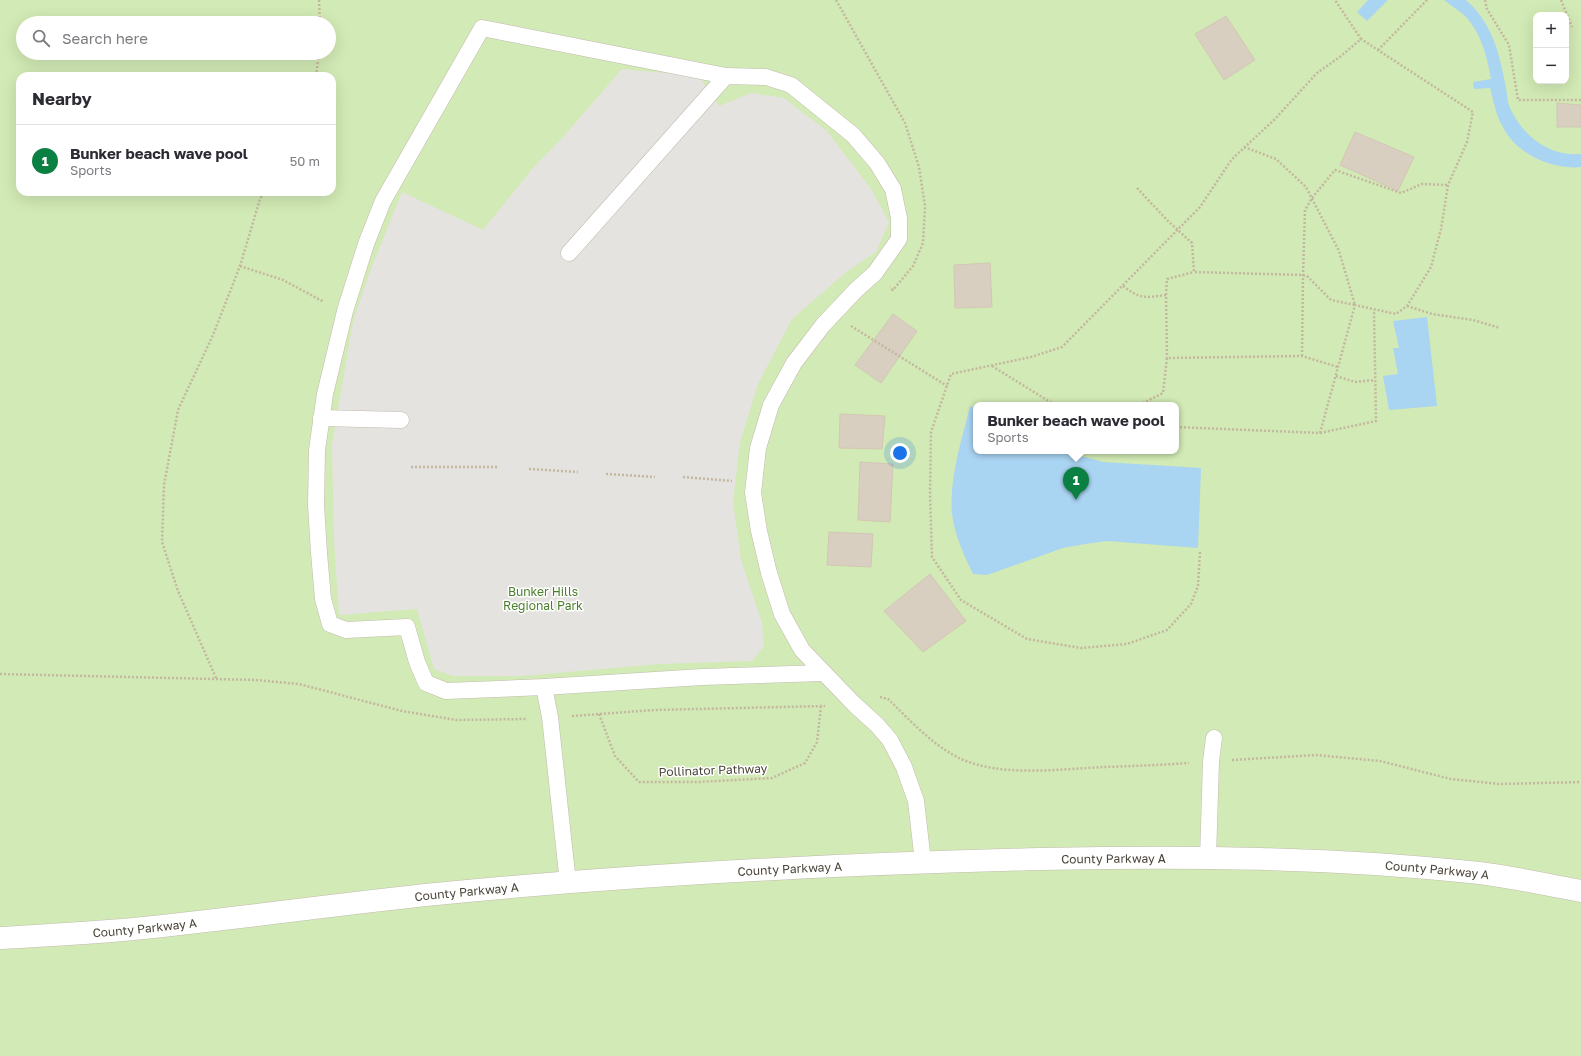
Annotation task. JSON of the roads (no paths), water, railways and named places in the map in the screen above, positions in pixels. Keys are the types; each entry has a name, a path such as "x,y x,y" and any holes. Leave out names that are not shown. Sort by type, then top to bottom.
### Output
{"street":[{"name":"County Parkway A","path":"0,938 140,929 438,894 568,883 752,870 923,862 1098,858 1208,858 1369,864 1482,873 1581,891"}],"lane":[{"path":"822,673 702,677 544,687 446,691 426,683 417,662 408,627 346,630 330,624 323,599 316,505 317,450 325,394 345,311 366,244 383,201 482,28 726,76 766,77 791,85 853,135 877,163 892,189 899,218 899,238 875,273 856,290 823,325 794,363 771,405 758,448 753,493 759,531 769,573 782,614 802,650 822,673 877,725 890,740 904,767 916,801 923,862"},
{"path":"569,253 726,76"},
{"path":"321,418 401,420"},
{"path":"544,687 550,717 568,883"},
{"path":"1208,858 1214,738"}],"water":[{"path":"1368,0 1388,0 1367,21 1357,12"},
{"path":"1444,0 1466,0 1475,9 1488,27 1497,48 1510,107 1516,120 1523,129 1531,137 1549,149 1570,154 1581,154 1581,167 1559,166 1537,159 1518,146 1510,138 1499,120 1490,88 1474,89 1473,82 1491,79 1485,53 1479,37 1475,29 1464,15"},
{"path":"1427,317 1437,406 1389,410 1383,376 1398,374 1393,348 1399,348 1393,321"},
{"path":"970,406 973,408 973,454 1074,454 1103,462 1201,468 1198,548 1107,541 1063,548 987,575 973,574 957,537 953,521 952,486"}],"place":[{"name":"Bunker beach wave pool","path":"1076,500"}],"park label":[{"name":"Bunker Hills Regional Park","path":"543,598"}]}
